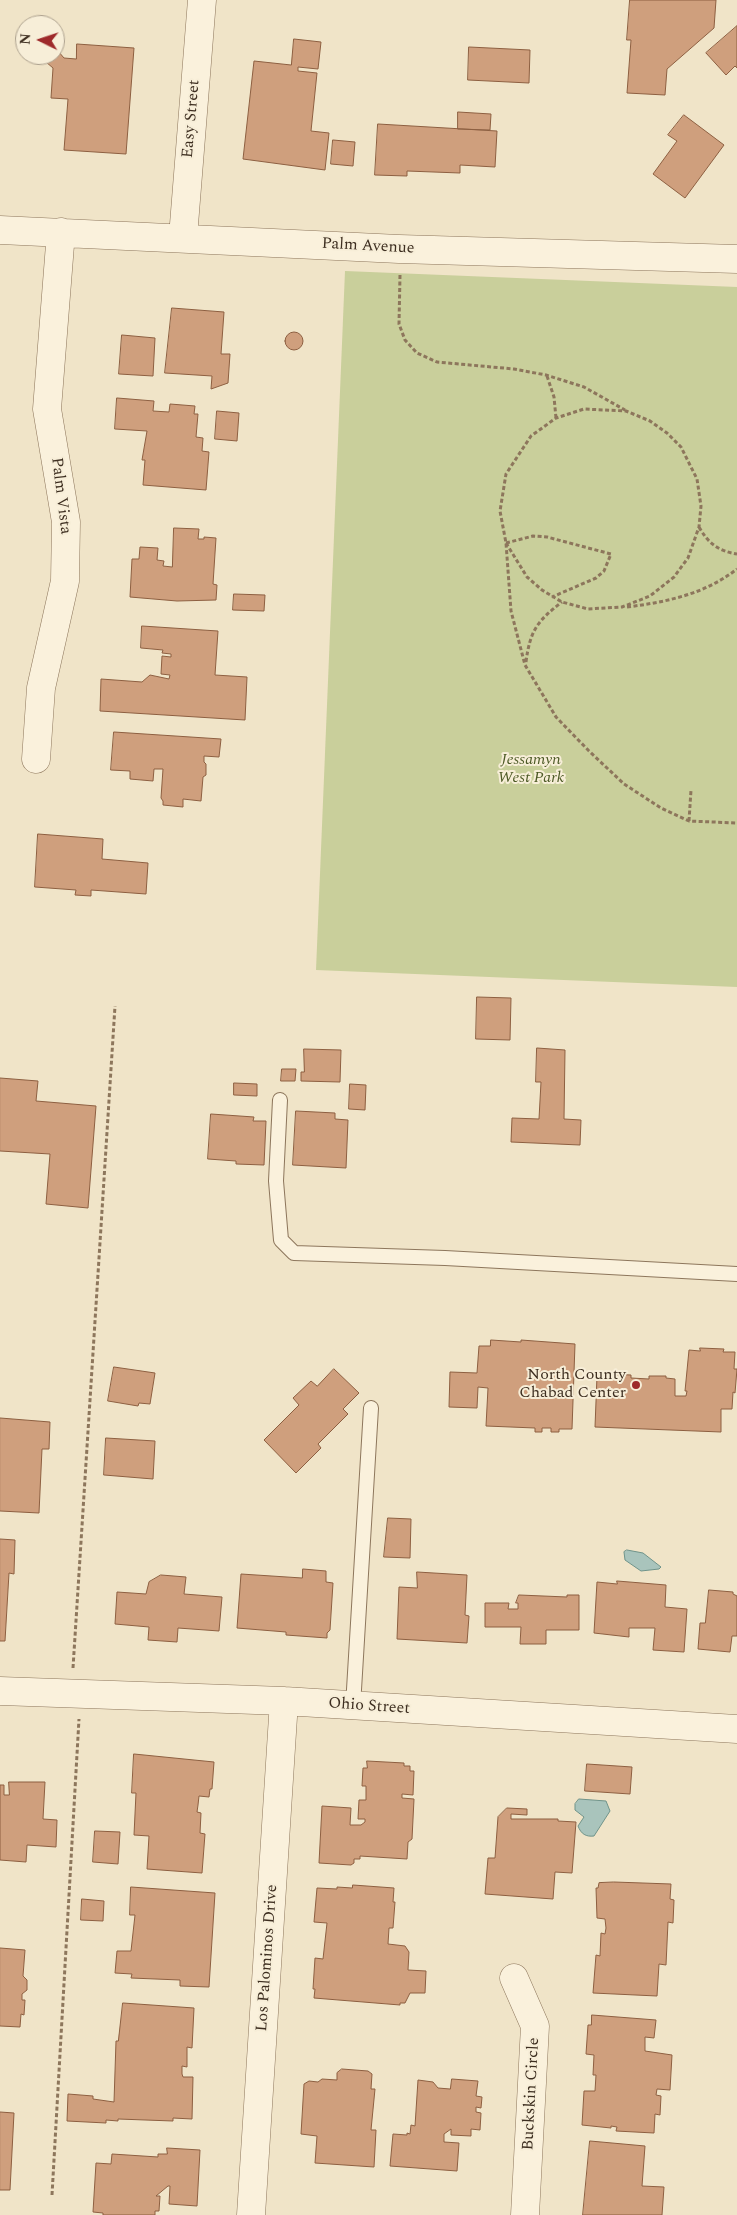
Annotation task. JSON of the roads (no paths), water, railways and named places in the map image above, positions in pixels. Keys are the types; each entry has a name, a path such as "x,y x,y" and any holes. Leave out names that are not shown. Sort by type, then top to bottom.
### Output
{"street":[{"name":"Easy Street","path":"182,237 202,0"},
{"name":"Palm Avenue","path":"0,230 182,237 399,249 737,260"},
{"name":"Palm Vista","path":"36,759 41,688 65,581 66,522 47,409 61,232"},
{"name":"Ohio Street","path":"0,1691 284,1701 737,1729"},
{"name":"Los Palominos Drive","path":"251,2215 284,1701"},
{"name":"Buckskin Circle","path":"514,1978 535,2026 525,2215"}],"lane":[{"path":"280,1100 276,1181 281,1240 294,1254 445,1258 737,1274"},
{"path":"353,1706 371,1408"}],"water":[{"path":"627,1550 643,1553 661,1567 659,1569 641,1571 625,1560 624,1552"},
{"path":"579,1799 606,1801 610,1811 594,1836 584,1834 578,1826 584,1817 575,1810 575,1804"}],"place":[{"name":"North County Chabad Center","path":"636,1385"}],"park label":[{"name":"Jessamyn West Park","path":"531,770"}]}
